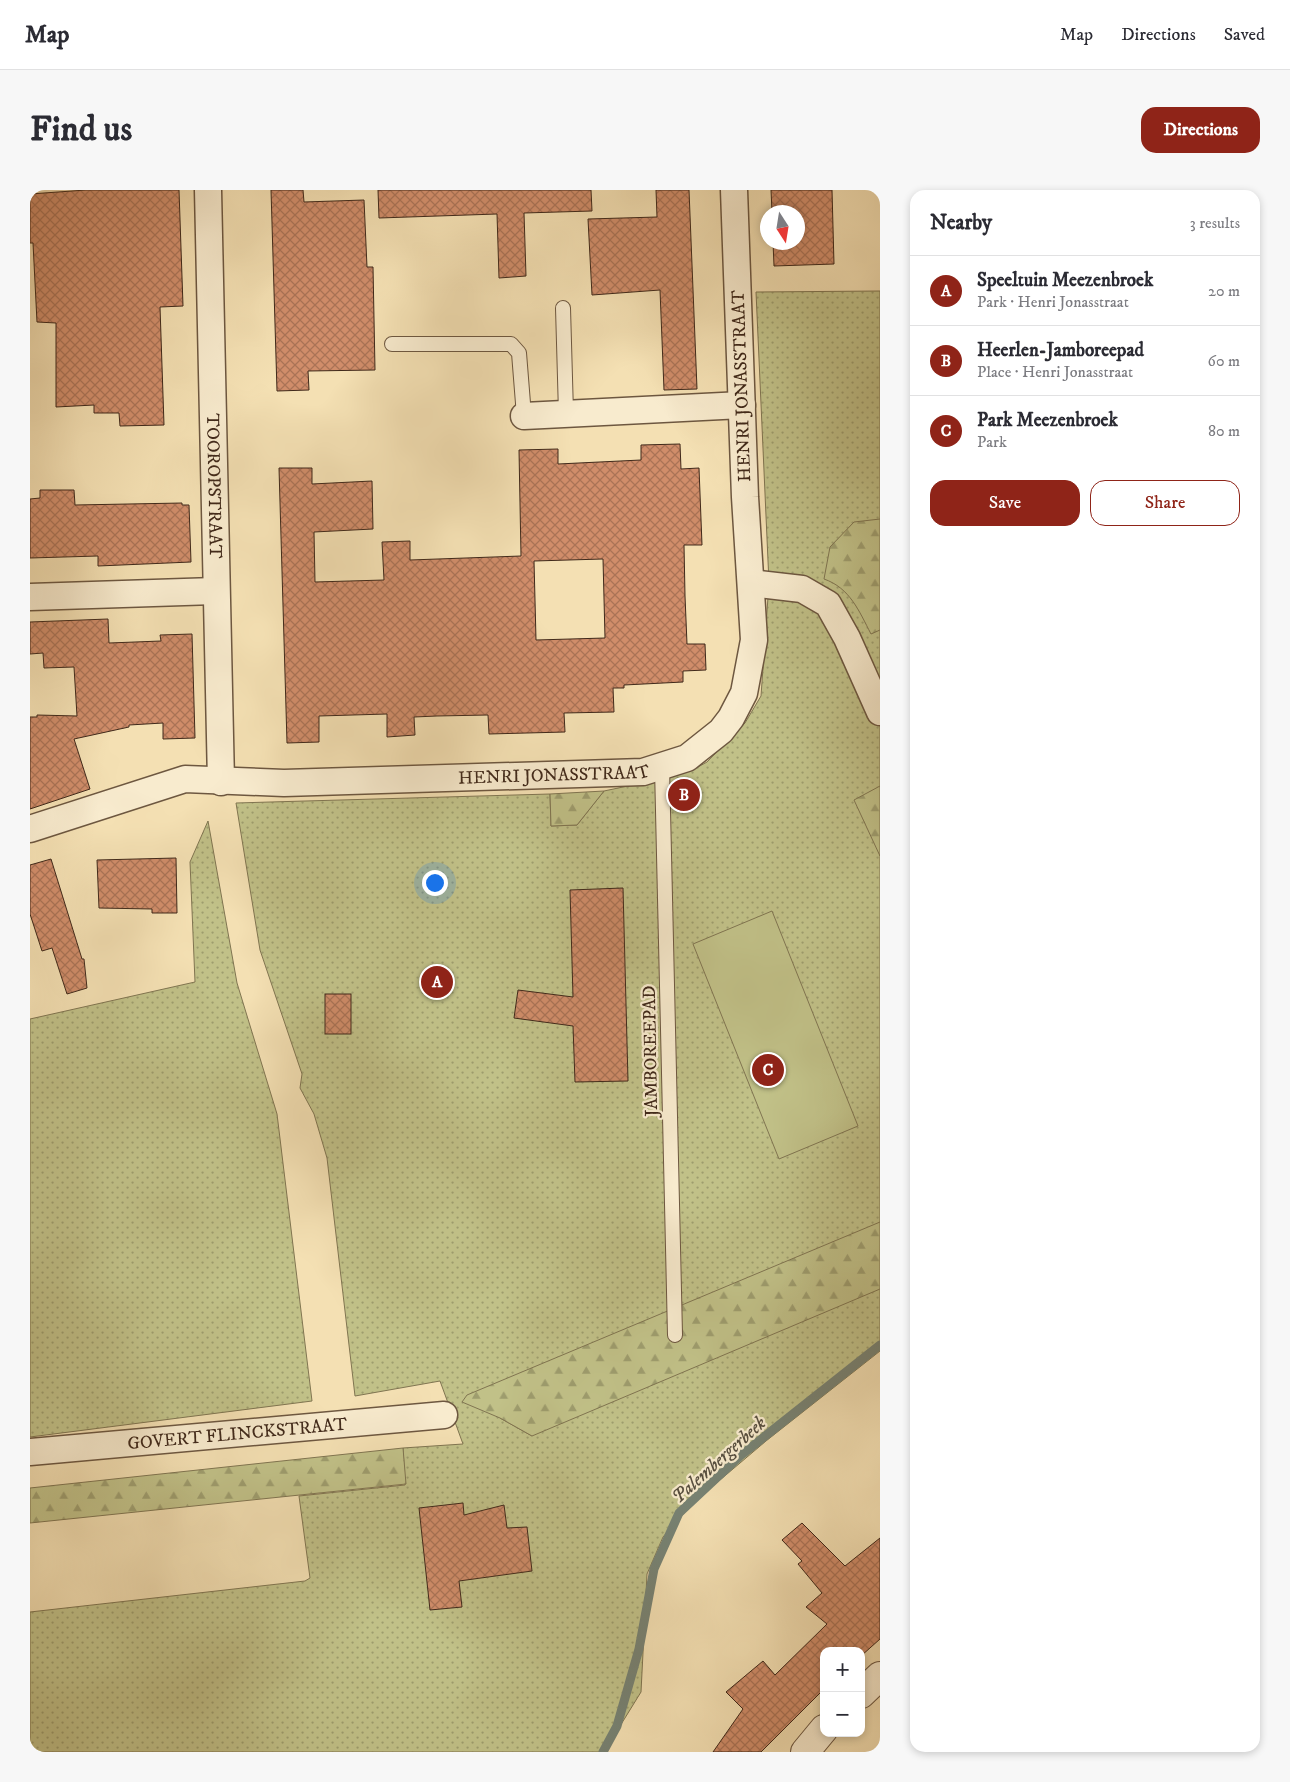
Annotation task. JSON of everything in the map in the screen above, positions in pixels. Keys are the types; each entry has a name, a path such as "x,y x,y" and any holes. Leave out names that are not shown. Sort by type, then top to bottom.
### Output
{"street":[{"name":"TOOROPSTRAAT","path":"208,190 215,591 221,782"},
{"name":"HENRI JONASSTRAAT","path":"30,829 185,779 221,782 284,783 624,774 662,767 687,758 721,731 731,718 744,693 754,640 742,405 734,190"},
{"path":"524,416 742,405"},
{"path":"751,583 802,589 828,604 847,638 880,712"},
{"path":"30,597 215,591"},
{"name":"GOVERT FLINCKSTRAAT","path":"30,1452 444,1415"},
{"path":"863,1692 880,1676"},
{"path":"805,1752 820,1735"}],"lane":[{"path":"563,308 566,413"},
{"path":"392,344 511,344 519,353 524,416"},
{"name":"JAMBOREEPAD","path":"662,767 675,1335"}],"green space":[{"path":"880,291 880,1351 766,1441 694,1502 663,1537 647,1574 641,1692 604,1752 30,1752 30,1612 305,1581 310,1578 299,1496 405,1485 403,1448 463,1444 440,1381 355,1396 327,1158 314,1114 300,1088 302,1074 260,950 236,803 550,794 551,826 577,825 604,791 661,779 698,767 707,762 745,723 761,696 769,583 756,292","holes":["669,1311 532,1436 500,1418"]},
{"path":"880,519 880,630 871,634 853,601 841,588 824,579 830,547 854,522"},
{"path":"880,786 880,856 854,800"},
{"path":"604,791 577,825 551,826 550,794"},
{"path":"208,821 237,983 277,1114 312,1401 30,1437 30,1019 195,982 190,862"},
{"path":"772,911 858,1126 779,1159 693,944"},
{"path":"880,1222 880,1289 532,1436 500,1418 462,1402 467,1395"},
{"path":"403,1448 406,1484 30,1523 30,1488"}],"building":[{"path":"86,190 179,190 183,306 160,307 164,425 120,426 119,413 94,413 94,405 56,407 56,323 37,322 33,243 30,243 30,194"},
{"path":"271,190 303,190 304,202 364,200 367,267 373,267 375,370 308,371 309,390 277,391"},
{"path":"378,190 591,190 592,211 524,213 526,276 499,278 497,214 379,218"},
{"path":"656,190 689,190 697,389 664,390 660,290 592,295 588,219 657,217"},
{"path":"771,190 832,190 834,264 774,266 773,250 805,250 805,205 772,205"},
{"path":"680,444 681,469 699,468 702,545 684,545 685,596 687,644 705,644 706,670 683,671 683,682 624,685 624,688 613,688 614,712 564,713 565,732 489,734 488,715 437,716 414,717 415,735 387,737 387,714 319,716 319,742 287,743 279,468 312,468 312,484 372,481 373,529 314,532 315,582 384,580 382,542 410,541 410,560 521,556 519,450 558,449 558,464 641,460 641,445","holes":["603,559 605,638 536,640 534,561"]},
{"path":"40,490 74,490 75,505 182,503 182,505 189,505 191,562 98,566 98,556 30,558 30,499 40,498"},
{"path":"108,619 109,643 161,641 160,635 192,634 195,738 163,739 163,723 129,725 129,727 74,739 90,789 30,809 30,717 37,717 37,715 77,716 74,667 44,668 43,653 30,654 30,622"},
{"path":"176,858 177,913 152,913 152,909 99,908 97,860"},
{"path":"51,859 82,959 84,959 87,988 67,994 52,948 42,951 30,914 30,865"},
{"path":"623,888 628,1081 575,1082 573,1026 514,1018 518,990 573,997 570,890"},
{"path":"325,994 351,994 351,1034 325,1034"},
{"path":"463,1503 464,1515 504,1505 507,1528 527,1527 532,1571 459,1581 462,1607 430,1610 419,1508"},
{"path":"802,1523 845,1566 880,1538 880,1639 865,1652 865,1647 820,1647 820,1693 761,1752 713,1752 743,1709 726,1692 763,1661 775,1675 827,1624 806,1607 822,1593 798,1564 802,1561 782,1540"}],"waterway":[{"name":"Palembergerbeek","path":"603,1752 617,1726 639,1649 654,1569 679,1513 740,1456 880,1345"}],"place":[{"name":"Heerlen-Jamboreepad","path":"684,795"},
{"name":"Speeltuin Meezenbroek","path":"437,982"},
{"name":"Park Meezenbroek","path":"768,1070"}]}
